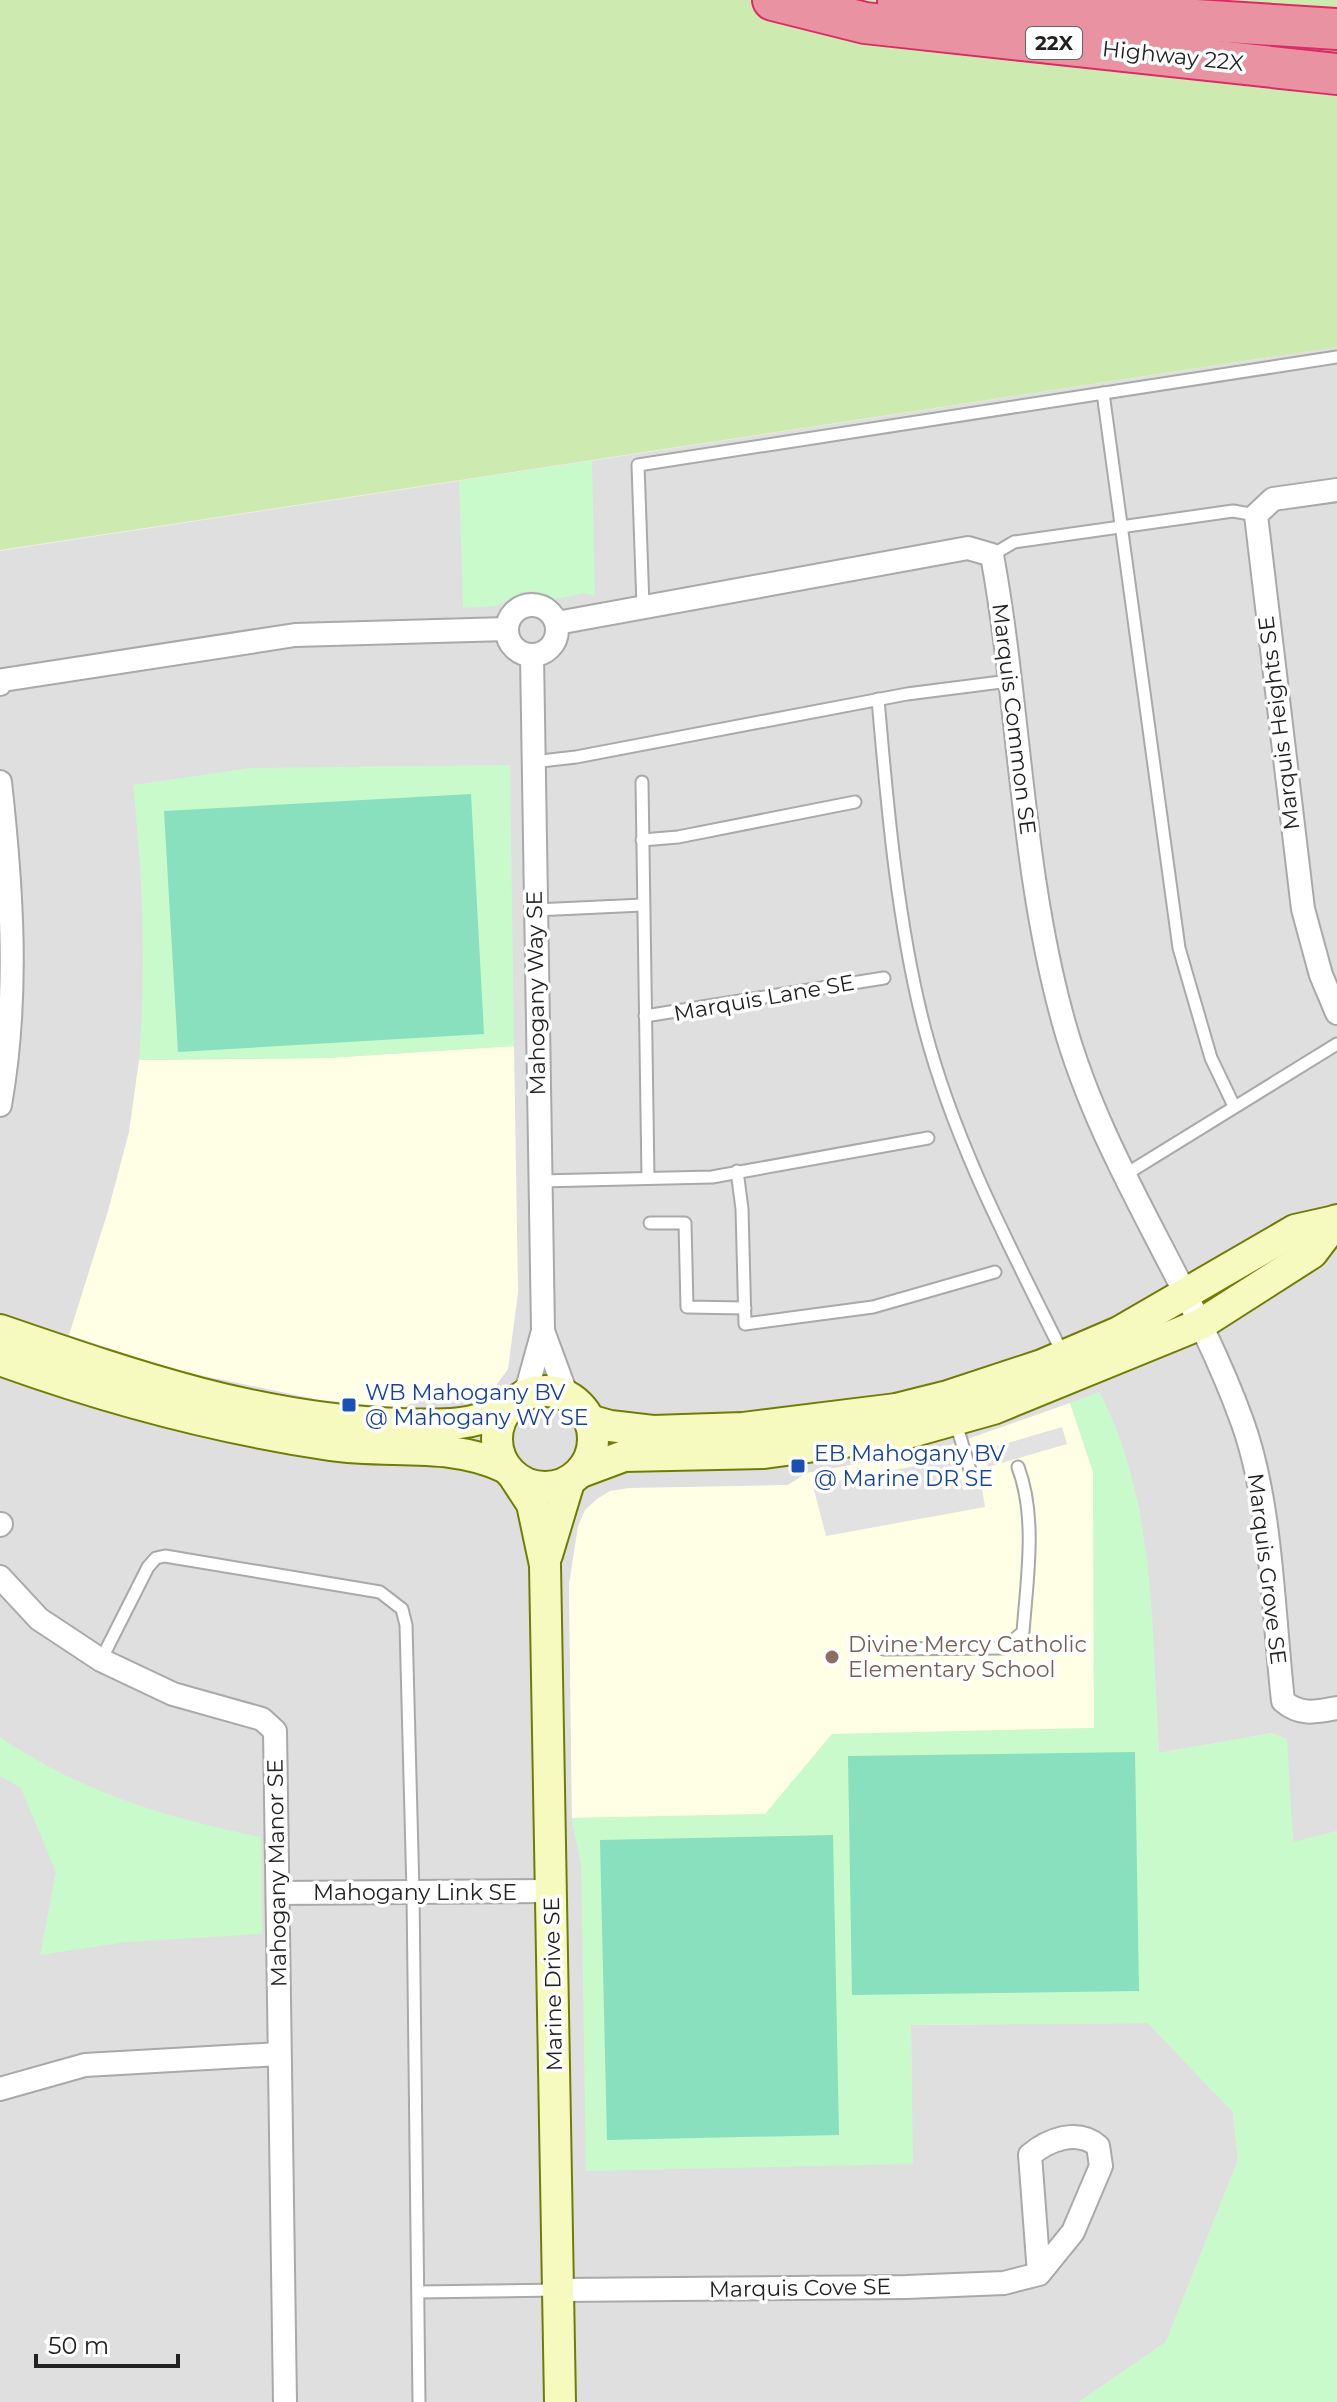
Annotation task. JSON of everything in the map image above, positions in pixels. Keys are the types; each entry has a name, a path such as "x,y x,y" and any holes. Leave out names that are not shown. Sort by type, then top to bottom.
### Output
{"highway":[{"name":"Highway 22X","path":"773,0 865,23 1337,74"},
{"path":"877,0 1337,29"}],"street":[{"path":"1256,515 1273,499 1337,490"},
{"name":"Marquis Heights SE","path":"1256,515 1303,909 1321,975 1337,1013"},
{"path":"557,623 968,548 992,555"},
{"name":"Marquis Common SE","path":"992,555 1037,907 1063,1021 1097,1118 1123,1176 1186,1295"},
{"path":"525,606 548,610 557,623 552,645 532,655 512,645 507,629 512,615 525,606"},
{"path":"0,684 3,680 295,635 507,629"},
{"name":"Mahogany Way SE","path":"513,1403 528,1385 543,1331 531,762 532,655"},
{"path":"0,782 12,889 13,960 10,1035 0,1105"},
{"path":"0,1360 223,1427 335,1446 461,1452 484,1457 542,1488 624,1456 764,1453 904,1434 1186,1295 1295,1230 1336,1220"},
{"path":"589,1420 653,1431 730,1429 896,1409 952,1408 1048,1390 1201,1324 1312,1253 1336,1220"},
{"name":"Marquis Grove SE","path":"1186,1295 1243,1422 1259,1483 1283,1701 1292,1709 1309,1713 1337,1708"},
{"path":"0,1330 167,1387 244,1405 338,1420 462,1425 483,1421 513,1403 543,1391 567,1396 580,1406 589,1420 593,1447 575,1477"},
{"name":"Mahogany Way SE","path":"543,1331 567,1396"},
{"path":"510,1473 499,1456 496,1431 513,1403"},
{"name":"Marine Drive SE","path":"510,1473 532,1504 545,1565 560,2402"},
{"name":"Marine Drive SE","path":"545,1565 575,1477"},
{"name":"Mahogany Manor SE","path":"0,1577 39,1619 101,1660 173,1694 262,1719 275,1731 285,2402"},
{"name":"Mahogany Link SE","path":"279,1893 551,1891"},
{"path":"0,2089 85,2065 279,2054"},
{"path":"1085,2138 1098,2146 1101,2166 1073,2232 1039,2274 1030,2155 1048,2140 1085,2138"},
{"name":"Marquis Cove SE","path":"560,2290 906,2287 1004,2283 1039,2274"}],"lane":[{"path":"643,606 638,465 1337,357"},
{"path":"1103,393 1179,948 1211,1058 1234,1106"},
{"path":"992,555 1014,542 1233,511 1256,515"},
{"path":"531,762 576,757 878,699 1009,681"},
{"path":"878,699 887,799 924,1029 951,1111 985,1195 1065,1356"},
{"name":"Marquis Lane SE","path":"642,782 648,1178"},
{"path":"642,840 678,837 855,802"},
{"path":"534,910 643,905"},
{"name":"Marquis Lane SE","path":"645,1016 884,978"},
{"path":"1123,1176 1337,1044"},
{"path":"540,1181 712,1177 928,1138"},
{"path":"737,1171 742,1209 745,1324 827,1316 995,1272"},
{"path":"650,1223 685,1223 687,1307 745,1308"},
{"path":"952,1408 973,1480"},
{"path":"883,1649 1004,1648 1023,1632 1028,1570 1026,1490 1018,1467"},
{"path":"101,1660 156,1558 165,1556 364,1588 393,1600 402,1609 406,1625 413,1892 419,2402"},
{"path":"418,2292 560,2290"}],"shaded area":[{"path":"1337,347 1337,1831 1293,1843 1286,1739 1272,1733 1159,1753 1147,1563 1139,1508 1100,1392 983,1436 939,1449 807,1473 788,1485 610,1491 585,1510 578,1526 569,1585 572,1818 581,1864 912,2164 911,2025 1148,2023 1233,2112 1238,2160 1166,2342 1079,2402 0,2402 0,551"},
{"path":"514,1046 518,1292 508,1369 489,1395 474,1401 419,1399 403,1408 320,1400 175,1370 69,1335 129,1132 139,1060 326,1058"},
{"name":"Divine Mercy Catholic Elementary School","path":"1070,1403 1093,1472 1094,1728 832,1734 765,1814 572,1818 569,1585 578,1527 585,1510 597,1499 610,1491 629,1488 788,1485 807,1473 939,1449"},
{"path":"1062,1427 1067,1444 988,1467 984,1450"},
{"path":"950,1459 954,1474 960,1473 963,1490 982,1488 985,1507 826,1536 813,1486"}],"green space":[{"path":"0,0 1337,0 1337,347 0,550"},
{"path":"592,461 595,596 586,593 555,599 534,591 522,592 496,606 463,608 459,481"},
{"path":"510,765 514,1046 326,1058 139,1060 142,922 133,785 250,768"},
{"path":"471,794 484,1034 178,1052 164,811"},
{"path":"1100,1392 1123,1446 1142,1527 1151,1602 1159,1753 1272,1733 1287,1739 1293,1842 1337,1831 1337,2402 1079,2402 1166,2342 1238,2160 1233,2112 1148,2023 911,2025 913,2164 586,2171 581,1864 572,1818 765,1814 832,1734 1094,1728 1093,1472 1070,1403"},
{"path":"0,1737 93,1788 158,1812 261,1837 262,1934 127,1942 40,1955 56,1872 21,1788 0,1776"},
{"path":"1135,1752 1139,1991 852,1995 848,1756"},
{"path":"833,1835 839,2135 607,2140 600,1840"}],"place":[{"name":"WB Mahogany BV @ Mahogany WY SE","path":"349,1405"},
{"name":"EB Mahogany BV @ Marine DR SE","path":"798,1466"},
{"name":"Divine Mercy Catholic Elementary School","path":"832,1657"}]}
